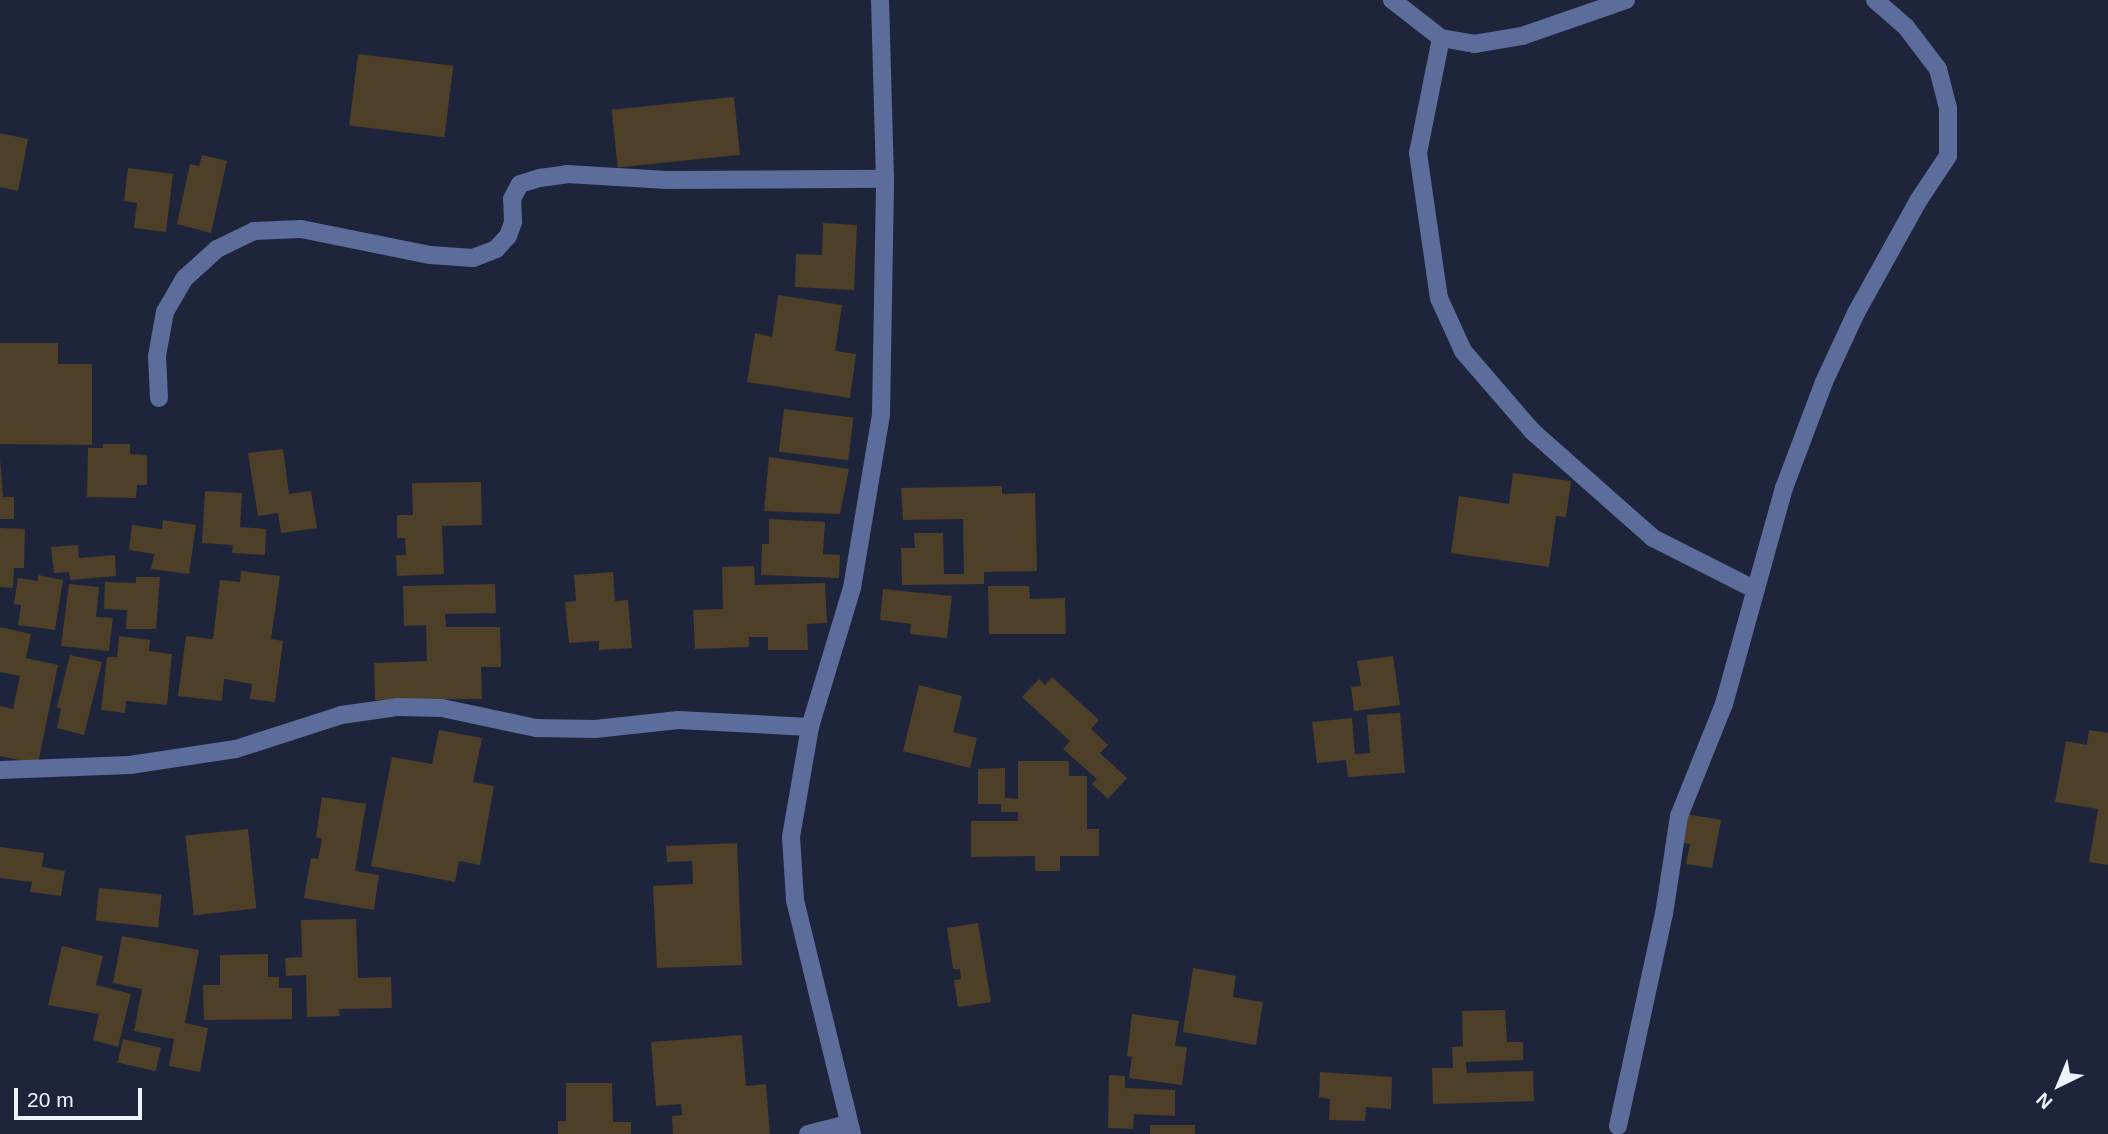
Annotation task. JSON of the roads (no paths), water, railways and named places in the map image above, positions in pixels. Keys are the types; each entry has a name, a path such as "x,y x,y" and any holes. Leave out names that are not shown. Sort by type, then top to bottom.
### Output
{"street":[{"path":"808,1134 850,1129 795,900 791,837 810,727 852,588 872,491 881,414 885,179 880,0"},
{"path":"1392,0 1441,38 1474,44 1522,36 1626,0"},
{"path":"1618,1126 1664,914 1679,816 1724,704 1784,488 1824,382 1887,253 1948,156 1948,108 1938,69 1906,27 1875,0"},
{"path":"1441,38 1418,153 1439,298 1462,351 1532,432 1653,538 1754,589"},
{"path":"159,398 157,355 164,312 185,278 217,249 254,231 301,229 430,255 473,258 496,249 508,236 513,222 512,199 520,184 540,178 568,174 667,180 885,179"},
{"path":"0,771 130,765 236,749 341,715 398,707 442,708 536,728 595,729 679,720 810,727"}]}
